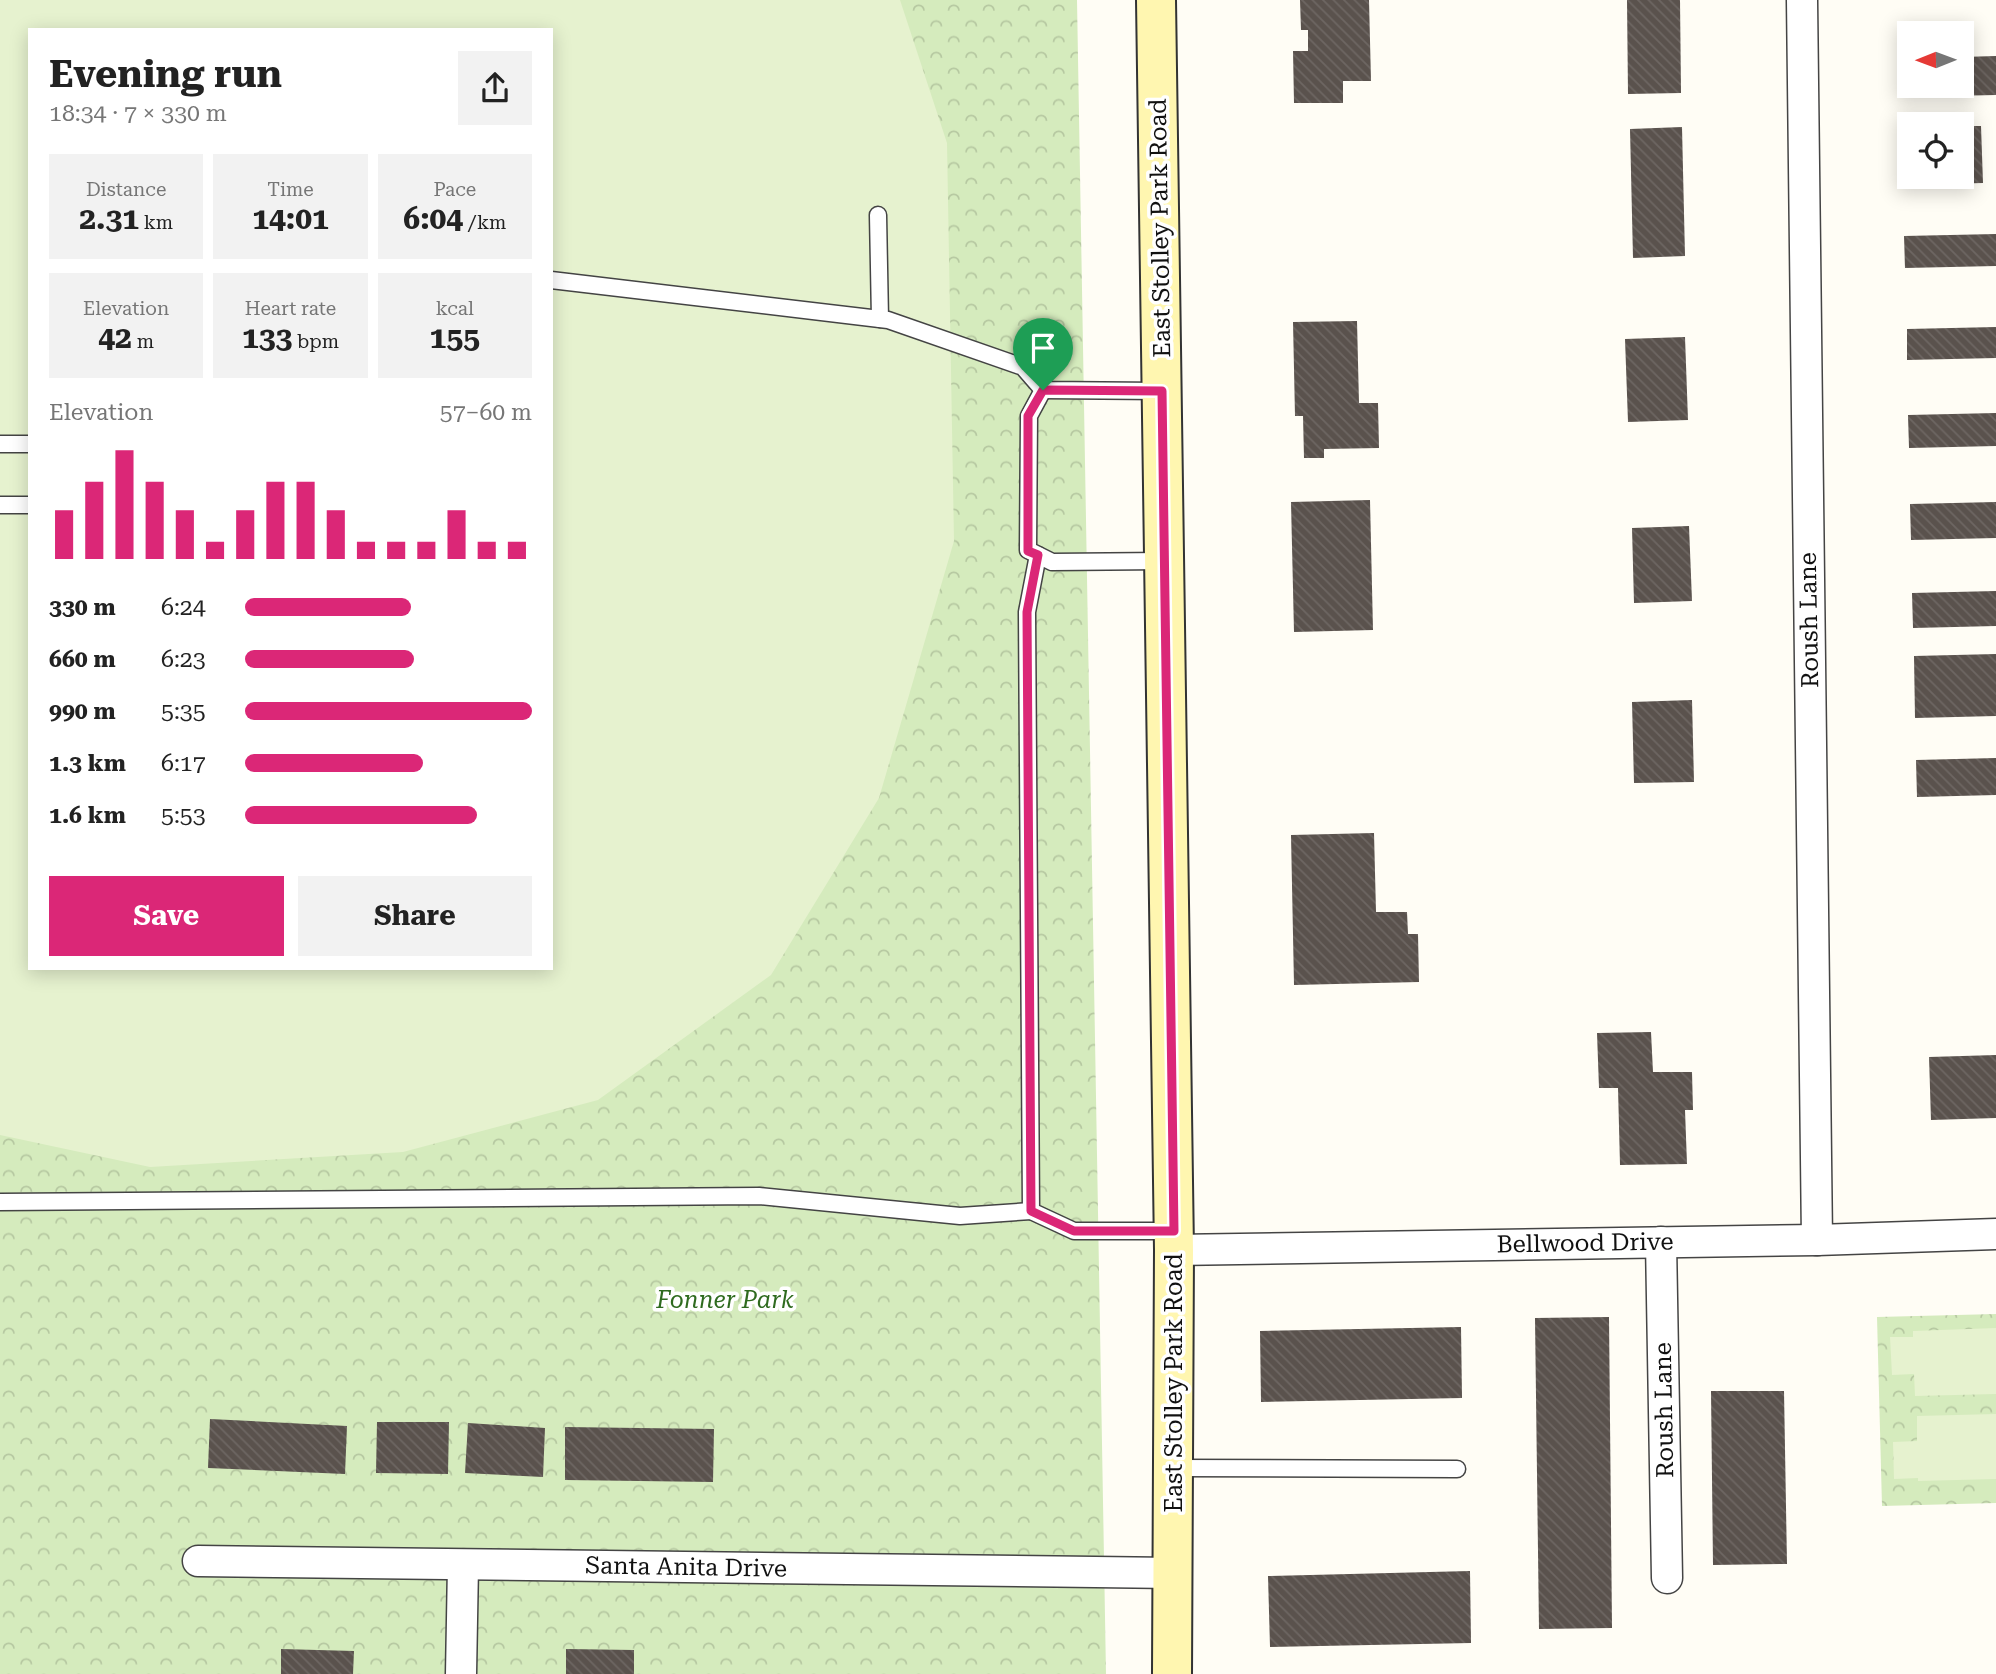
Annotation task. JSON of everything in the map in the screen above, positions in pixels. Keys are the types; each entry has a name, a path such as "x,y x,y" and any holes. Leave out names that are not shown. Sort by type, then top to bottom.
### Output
{"street":[{"name":"East Stolley Park Road","path":"1156,0 1174,1240 1172,1674"},
{"name":"Roush Lane","path":"1802,0 1817,1240"},
{"name":"Bellwood Drive","path":"1174,1240 1661,1242 1996,1234"},
{"name":"Roush Lane","path":"1661,1242 1667,1578"},
{"name":"Santa Anita Drive","path":"198,1561 1174,1573"},
{"path":"461,1674 463,1565"}],"lane":[{"path":"878,215 880,319"},
{"path":"553,280 888,320 1023,367 1043,390 1162,391"},
{"path":"1043,390 1028,416 1028,551 1052,562 1164,561"},
{"path":"0,444 28,444"},
{"path":"0,505 28,505"},
{"path":"1031,1211 1027,612 1038,555"},
{"path":"0,1202 759,1196 960,1216 1031,1211 1074,1231 1174,1240"},
{"path":"1174,1468 1457,1469"}],"green space":[{"name":"Fonner Park","path":"0,0 1077,0 1106,1674 0,1674"},
{"path":"0,0 900,0 947,143 954,541 879,798 771,975 598,1100 403,1152 150,1167 0,1135"},
{"path":"1996,1314 1996,1503 1882,1506 1877,1317"},
{"path":"1996,1328 1996,1394 1915,1396 1914,1374 1892,1375 1890,1337 1913,1337 1913,1331"},
{"path":"1996,1414 1996,1479 1894,1479 1893,1442 1917,1441 1917,1416"}],"building":[{"path":"1300,0 1369,0 1371,81 1343,81 1343,103 1294,103 1293,51 1308,51 1308,30 1301,30"},
{"path":"1627,0 1680,0 1681,93 1628,94"},
{"path":"1996,56 1996,95 1974,95 1974,57"},
{"path":"1974,126 1981,126 1983,183 1974,183"},
{"path":"1682,127 1685,256 1633,258 1630,129"},
{"path":"1996,234 1996,266 1905,268 1904,236"},
{"path":"1357,321 1359,403 1378,403 1379,448 1324,449 1324,458 1304,458 1303,416 1295,416 1293,322"},
{"path":"1996,327 1996,358 1907,360 1907,329"},
{"path":"1685,337 1688,420 1628,422 1625,339"},
{"path":"1996,413 1996,446 1909,448 1908,415"},
{"path":"1370,500 1373,630 1294,632 1291,502"},
{"path":"1996,502 1996,538 1911,540 1910,504"},
{"path":"1689,526 1692,601 1634,603 1632,528"},
{"path":"1996,591 1996,626 1913,628 1912,593"},
{"path":"1996,654 1996,716 1915,718 1914,656"},
{"path":"1692,700 1694,782 1634,783 1632,702"},
{"path":"1996,758 1996,795 1917,797 1916,760"},
{"path":"1374,833 1376,912 1407,912 1408,934 1418,934 1419,982 1294,985 1291,835"},
{"path":"1651,1032 1653,1072 1692,1072 1693,1110 1685,1110 1687,1164 1620,1165 1618,1088 1599,1088 1597,1033"},
{"path":"1996,1055 1996,1118 1931,1120 1929,1057"},
{"path":"1609,1317 1612,1628 1539,1629 1535,1318"},
{"path":"1461,1327 1462,1398 1261,1402 1260,1331"},
{"path":"1711,1391 1784,1391 1787,1564 1713,1565"},
{"path":"210,1419 347,1426 345,1474 208,1468"},
{"path":"377,1422 449,1422 448,1474 376,1473"},
{"path":"468,1423 545,1428 543,1477 465,1473"},
{"path":"565,1427 714,1429 713,1482 565,1480"},
{"path":"1470,1571 1471,1643 1270,1647 1268,1576"},
{"path":"281,1649 354,1651 353,1674 281,1674"},
{"path":"566,1649 634,1650 634,1674 566,1674"}],"route":[{"path":"1043,390 1162,391 1174,1231 1074,1231 1031,1211 1027,612 1038,555 1028,551 1028,416 1043,390"}]}
